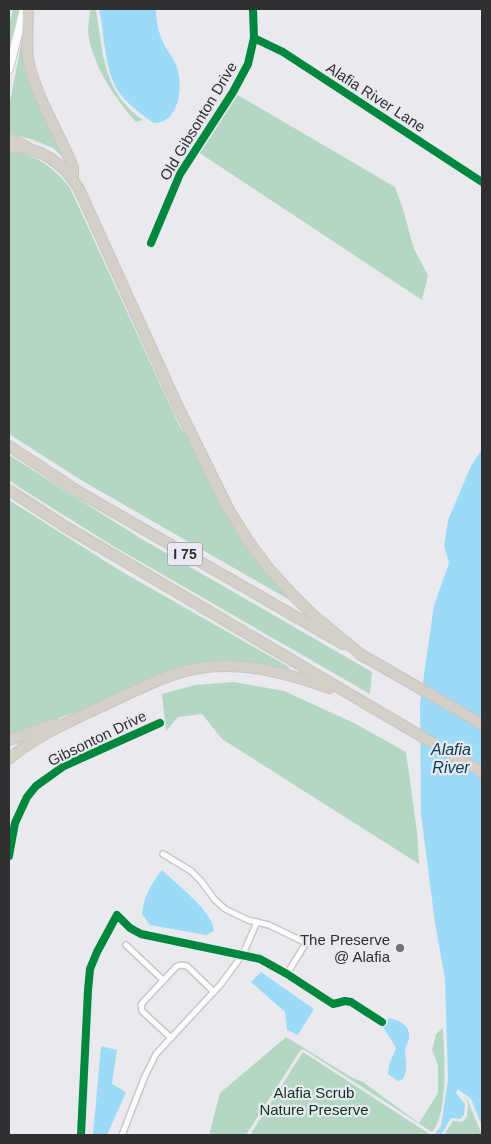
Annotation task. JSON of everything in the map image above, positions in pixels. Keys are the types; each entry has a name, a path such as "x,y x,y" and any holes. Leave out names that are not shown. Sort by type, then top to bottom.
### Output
{"highway":[{"path":"28,9 27,43 30,66 39,91 73,167 73,180"},
{"path":"9,138 27,148 44,154 60,164 73,180 178,407 230,512 249,542 270,570 312,614 368,659"},
{"path":"9,147 27,148"},
{"name":"I 75","path":"9,446 87,497 482,724"},
{"name":"I 75","path":"9,490 66,527 482,772"},
{"path":"9,759 27,745 87,713 173,675 204,668 232,666 260,668 297,677 348,694"},
{"path":"9,740 87,713"}],"main road":[{"path":"9,69 24,9"}],"street":[{"name":"Old Gibsonton Drive","path":"151,243 180,174 233,92 248,64 254,38 253,9"},
{"name":"Alafia River Lane","path":"254,38 283,52 482,182"},
{"name":"Gibsonton Drive","path":"9,856 15,822 27,797 36,786 64,766 160,723"},
{"path":"163,854 191,871 225,910 240,917 269,925 306,943 287,974"},
{"path":"81,1135 90,969 117,915 130,928 141,934 244,954 260,959 333,1004 345,1001 351,1002 382,1022"},
{"path":"122,1135 156,1054 214,992 244,954 257,922"},
{"path":"126,945 163,980"},
{"path":"171,1038 146,1016 141,1008 144,1000 176,967 184,965 214,992"}],"green space":[{"path":"13,9 19,9 9,49 9,26"},
{"path":"90,9 96,9 103,57 112,85 130,109 143,120 136,122 112,92 100,69 88,32"},
{"path":"21,45 24,46 64,158 53,148 31,139 9,134 9,107"},
{"path":"236,94 395,187 414,249 428,275 422,300 198,152"},
{"path":"9,153 18,153 36,158 51,168 70,188 180,427 201,455 221,499 294,600 293,602 81,480 9,434"},
{"path":"9,455 140,538 372,672 370,694 113,546 19,487 9,480"},
{"path":"9,500 119,570 289,667 288,671 214,665 84,709 9,737"},
{"path":"234,682 284,691 354,723 406,752 417,832 419,864 222,739 202,714 178,717 166,731 162,694 195,685"},
{"path":"443,1028 443,1097 441,1111 432,1132 303,1049 246,1135 209,1135 220,1093 286,1037 351,1077 363,1082 419,1123 438,1093 438,1065 432,1050 436,1034"},
{"name":"Alafia Scrub Nature Preserve","path":"303,1052 431,1135 250,1135"},
{"path":"463,1096 468,1101 482,1135 444,1135 453,1121 462,1122 467,1117 468,1103"}],"water":[{"path":"99,9 156,9 157,24 165,46 177,67 180,84 178,102 169,117 163,121 154,123 145,117 132,107 115,86 108,65"},
{"name":"Alafia River","path":"482,449 482,1126 471,1099 458,1089 456,1093 465,1104 464,1115 460,1119 451,1118 441,1135 434,1135 441,1126 448,1080 445,979 435,923 421,814 420,703 434,605 449,563 444,546 448,520 471,466"},
{"path":"162,870 185,890 208,915 214,931 206,935 150,925 142,914 144,902 149,890"},
{"path":"261,972 314,1009 298,1035 287,1030 285,1012 251,982"},
{"path":"389,1018 407,1027 409,1034 409,1041 405,1049 406,1072 403,1079 398,1081 388,1074 389,1065 396,1048 383,1027"},
{"path":"101,1046 117,1050 112,1084 126,1092 107,1135 93,1135"}],"cycle path":[{"path":"151,243 180,174 233,92 248,64 254,38 253,9"},
{"path":"254,38 283,52 482,182"},
{"path":"9,856 15,823 27,797 36,786 64,766 160,723"},
{"path":"81,1135 90,969 117,915 130,928 141,934 260,959 333,1004 345,1001 351,1002 382,1022"}],"place":[{"name":"The Preserve @ Alafia","path":"400,948"}]}
